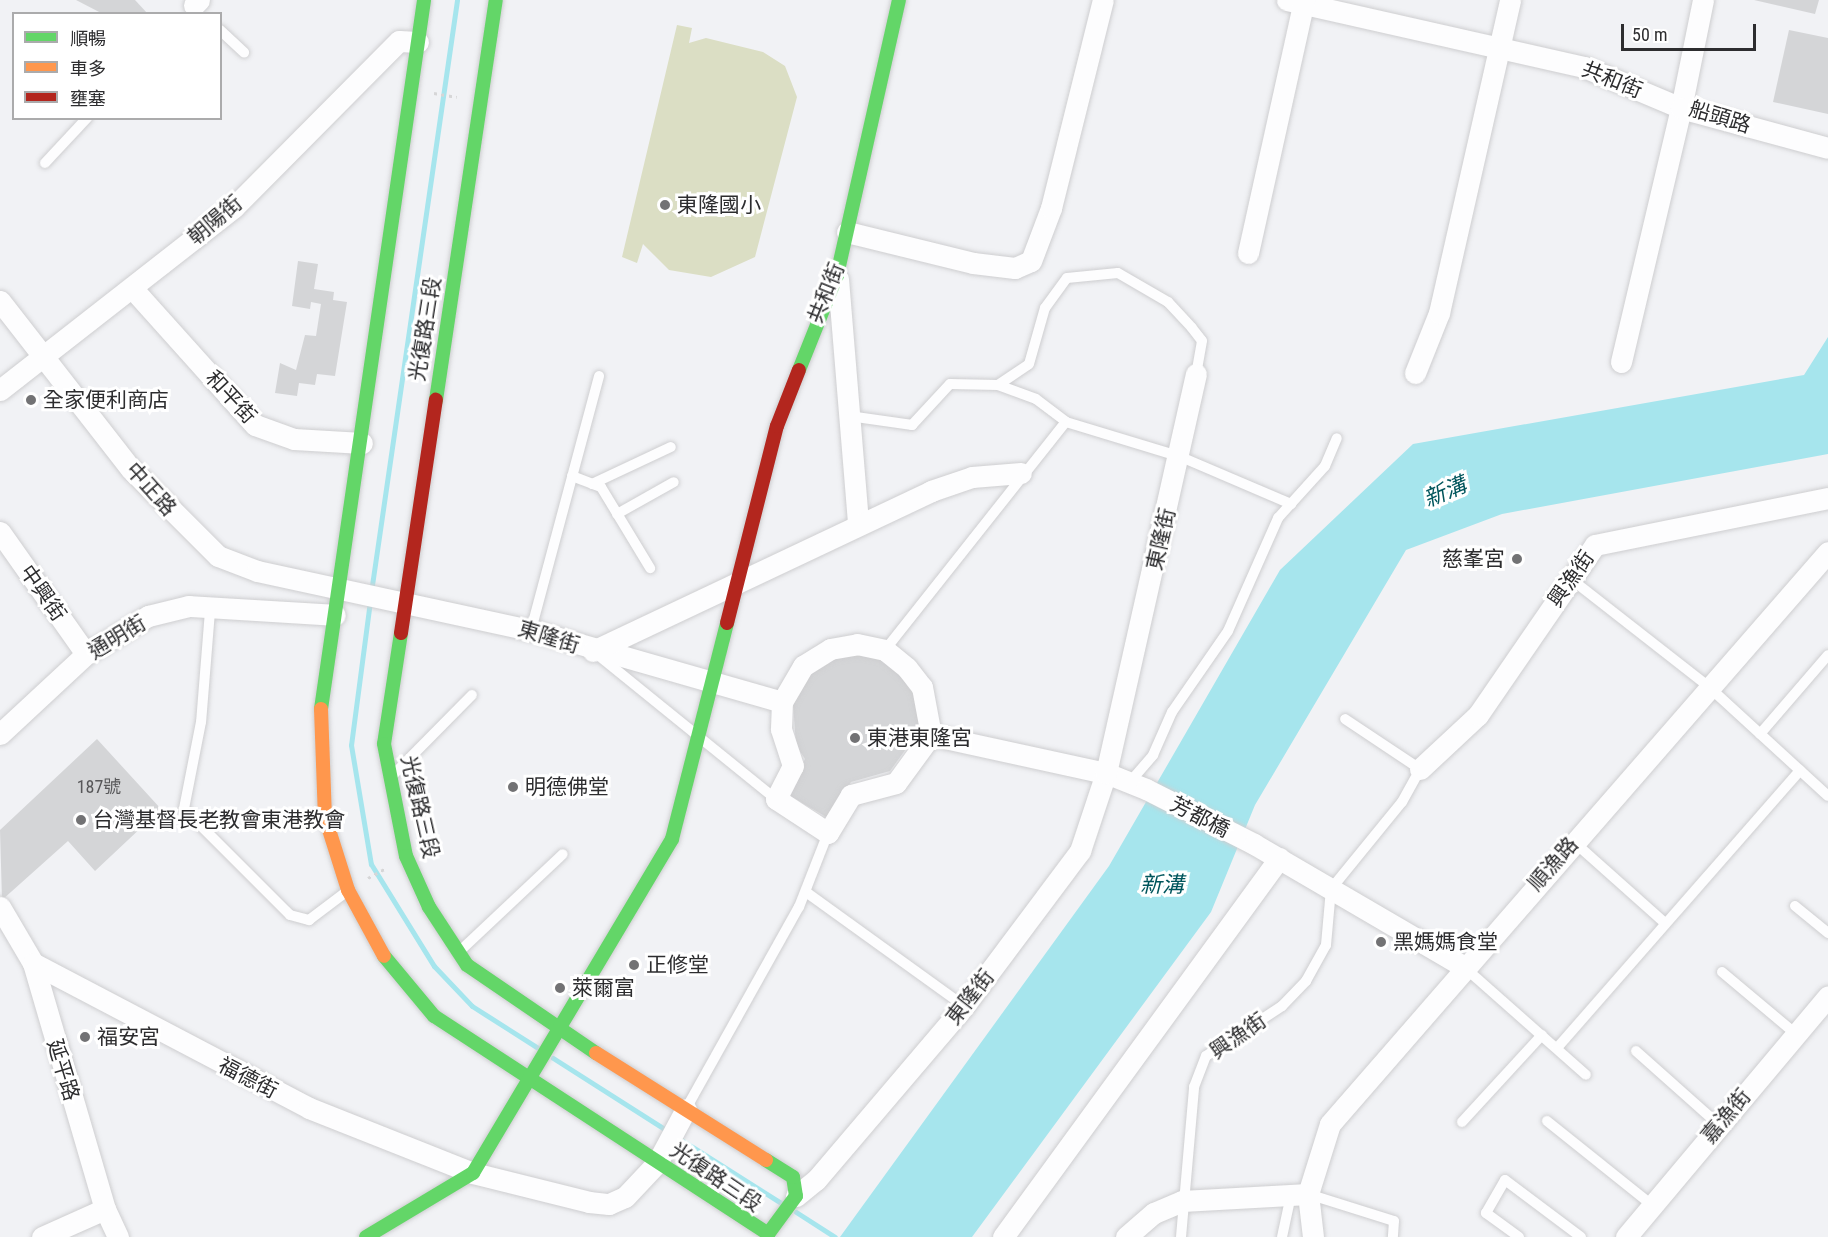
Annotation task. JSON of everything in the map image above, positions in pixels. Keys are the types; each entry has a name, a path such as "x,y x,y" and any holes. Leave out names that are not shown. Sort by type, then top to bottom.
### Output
{"street":[{"name":"光復路三段","path":"424,0 362,443 349,588 335,615 319,766 325,817 348,890 391,968 434,1016 529,1082 770,1233 796,1197 793,1177 686,1109 556,1034 458,953 406,856 384,744 395,598 496,0"},
{"name":"共和街","path":"711,684 734,581 791,381 837,275 899,0"},
{"path":"847,232 973,263 1015,268 1031,261 1051,208 1103,0"},
{"path":"1414,373 1439,313 1510,0"},
{"name":"船頭路","path":"1703,0 1681,108 1828,148"},
{"name":"共和街","path":"1298,1 1584,67 1681,108"},
{"path":"1248,253 1298,1"},
{"name":"朝陽街","path":"0,390 48,356 234,207 399,42 418,42"},
{"path":"1621,362 1681,108"},
{"path":"837,275 858,523"},
{"name":"和平街","path":"132,288 255,426 294,439 362,443"},
{"name":"中正路","path":"0,301 48,356 131,469 205,547 257,571 395,598"},
{"name":"東隆街","path":"796,1197 816,1180 964,1006 1080,851 1107,773 1181,457 1197,374"},
{"path":"593,651 858,523 972,477 1021,473"},
{"name":"興漁街","path":"1420,769 1478,716 1571,579 1601,542 1828,498"},
{"name":"中興街","path":"0,532 86,654"},
{"name":"順漁路","path":"1299,1194 1330,1124 1463,966 1828,552"},
{"name":"東隆街","path":"395,598 531,630 593,651 782,702"},
{"name":"通明街","path":"0,734 86,654 148,616 189,606 210,610 335,615"},
{"path":"857,644 885,650 922,687 931,735 896,783 851,795 828,833 776,799 793,766 781,729 782,702 803,666 830,649 857,644"},
{"path":"366,1237 473,1173 672,838 711,684"},
{"path":"931,735 1107,773"},
{"name":"芳都橋","path":"1107,773 1138,786 1279,858"},
{"path":"1003,1237 1279,858 1463,966"},
{"name":"延平路","path":"0,907 33,963 105,1209 118,1237"},
{"name":"福德街","path":"33,963 309,1108 473,1173 609,1204 625,1197 657,1163 686,1109"},
{"name":"嘉漁街","path":"1626,1237 1718,1124 1828,996"},
{"path":"1126,1237 1154,1213 1182,1201 1299,1194 1313,1237"},
{"path":"42,1237 105,1209"}],"lane":[{"path":"222,32 244,52"},
{"path":"45,163 85,120"},
{"path":"998,385 1029,364 1045,308 1067,278 1118,273 1168,302 1192,328 1202,341 1197,374"},
{"path":"531,630 599,376"},
{"path":"849,416 912,425 950,384 998,385 1036,399 1066,422 1181,457 1291,504"},
{"path":"885,650 1021,473 1066,422"},
{"path":"1138,786 1172,712 1207,668 1278,518 1325,466 1337,438"},
{"path":"592,484 671,447"},
{"path":"572,476 601,487 650,568"},
{"path":"617,514 674,482"},
{"path":"1571,579 1709,687 1828,796"},
{"path":"210,610 201,722 184,809 290,915 309,920 348,890"},
{"path":"593,651 698,740 776,799"},
{"path":"1760,734 1828,655"},
{"path":"390,779 472,695"},
{"path":"1331,889 1402,802 1420,769 1345,719"},
{"path":"1557,1048 1800,770"},
{"path":"686,1109 806,892 828,833"},
{"path":"1573,841 1665,923"},
{"path":"458,953 563,854"},
{"name":"興漁街","path":"1181,1237 1182,1201 1194,1087 1203,1062 1217,1047 1282,1006 1306,981 1326,945 1331,889"},
{"path":"806,892 964,1006"},
{"path":"1795,906 1828,933"},
{"path":"1463,966 1586,1075"},
{"path":"1722,972 1796,1034"},
{"path":"1462,1122 1542,1035"},
{"path":"1636,1051 1718,1124"},
{"path":"1547,1121 1652,1205"},
{"path":"1519,1237 1486,1213 1505,1180 1581,1237"},
{"path":"1281,1237 1299,1194 1394,1221 1393,1237"}],"path":[{"path":"436,93 456,96"},
{"path":"348,890 406,856"}],"green space":[{"path":"677,25 692,28 689,43 706,38 763,52 785,66 797,97 755,257 711,277 669,270 643,244 637,263 622,257"}],"water":[{"name":"新溝","path":"1828,337 1828,454 1502,514 1406,550 1255,805 1211,912 972,1237 840,1237 1109,866 1280,570 1413,444 1804,375"}],"building":[{"path":"76,0 135,0 146,12 99,12"},
{"path":"1754,0 1819,0 1815,14"},
{"path":"1789,30 1828,38 1828,114 1773,102"},
{"path":"298,261 318,264 314,289 334,292 333,300 347,302 335,376 317,374 315,385 299,383 297,396 275,393 280,363 296,370 305,335 316,336 321,304 311,302 310,309 292,306"},
{"name":"東港東隆宮","path":"857,654 880,659 899,674 923,707 919,731 890,771 851,782 828,818 787,794 805,759 796,745 793,703 811,673 834,658"},
{"name":"台灣基督長老教會東港教會","path":"97,739 161,809 95,871 68,841 2,900 0,830"}],"waterway":[{"path":"371,592 457,0"},
{"path":"370,601 351,745 371,864 434,966 472,1006 538,1048"},
{"path":"553,1058 669,1132"},
{"path":"677,1137 781,1203"},
{"path":"796,1212 835,1237"}],"traffic: fast":[{"path":"321,709 424,0"},
{"path":"436,400 496,0"},
{"path":"799,370 837,275 899,0"},
{"path":"366,1237 473,1173 672,839 727,623"},
{"path":"401,633 384,744 406,856 429,907 467,965 596,1053"},
{"path":"384,956 434,1016 768,1234 796,1196 793,1177 766,1160"}],"traffic: slow":[{"path":"321,709 325,817 348,890 384,956"},
{"path":"596,1053 766,1160"}],"traffic: jam":[{"path":"727,623 777,426 799,370"},
{"path":"401,633 436,400"}],"place":[{"name":"東隆國小","path":"665,205"},
{"name":"全家便利商店","path":"31,400"},
{"name":"慈峯宮","path":"1517,559"},
{"name":"東港東隆宮","path":"855,738"},
{"name":"明德佛堂","path":"513,787"},
{"name":"台灣基督長老教會東港教會","path":"81,820"},
{"name":"黑媽媽食堂","path":"1381,942"},
{"name":"正修堂","path":"634,965"},
{"name":"萊爾富","path":"560,988"},
{"name":"福安宮","path":"85,1037"}]}
